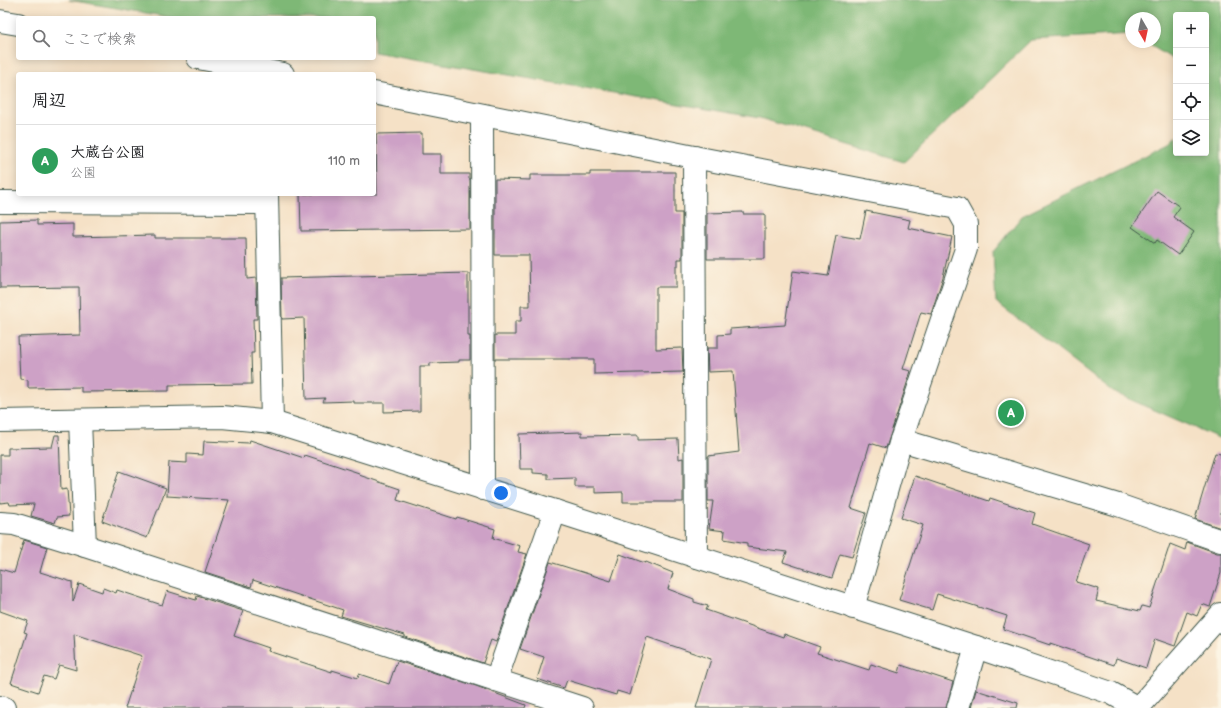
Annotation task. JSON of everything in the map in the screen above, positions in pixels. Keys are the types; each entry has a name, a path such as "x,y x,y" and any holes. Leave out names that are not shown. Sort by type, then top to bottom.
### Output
{"street":[{"path":"0,21 16,24"},
{"path":"208,60 271,72"},
{"path":"376,93 957,208 966,224 966,249 901,440 853,608"},
{"path":"482,115 483,489"},
{"path":"694,157 696,557"},
{"path":"0,202 266,198 272,422"},
{"path":"0,421 222,418 272,422 555,511 976,647 1111,693 1138,708 1221,614"},
{"path":"80,420 85,546"},
{"path":"901,440 1118,505 1221,541"},
{"path":"496,680 555,511"},
{"path":"0,523 14,524 85,546 582,708"},
{"path":"958,708 976,647"},
{"path":"0,707 4,708"}],"green space":[{"path":"69,0 1221,0 1221,439 1113,392 996,302 993,252 1022,216 1169,144 1173,140 1173,156 1209,156 1209,12 1173,12 1173,59 1155,48 1161,48 1161,12 1125,12 1125,34 1031,40 904,162 760,118 376,52 376,16 163,16"}],"building":[{"path":"422,133 422,154 441,154 441,174 469,174 470,229 301,231 300,196 376,196 376,134"},
{"path":"590,172 675,172 675,213 682,213 682,259 678,259 678,266 676,266 676,287 656,287 656,349 682,348 683,372 594,374 594,359 495,359 495,335 515,335 515,321 521,321 521,306 530,306 529,255 495,255 495,179 530,180 530,175 590,175"},
{"path":"1157,191 1180,207 1173,217 1194,232 1178,255 1157,240 1155,243 1132,227"},
{"path":"866,211 910,220 908,228 952,237 943,277 931,314 921,312 903,369 911,371 886,448 870,443 851,508 866,513 852,557 840,554 832,578 783,562 787,552 747,547 747,543 724,539 725,531 709,529 713,501 708,501 708,456 739,452 733,371 708,372 707,348 718,348 718,335 730,334 730,329 785,325 793,271 828,276 836,235 860,239"},
{"path":"743,212 743,214 765,214 765,259 707,259 707,213"},
{"path":"37,220 37,225 73,224 73,237 155,235 155,238 246,238 247,279 256,278 257,319 253,319 254,353 251,353 252,384 169,385 169,391 81,392 81,387 28,388 28,380 20,379 18,337 80,335 79,287 0,288 0,221"},
{"path":"468,273 468,336 470,336 470,360 430,363 430,366 420,366 420,411 384,412 384,403 354,403 354,401 323,402 325,398 306,399 304,318 282,319 281,278"},
{"path":"582,432 582,436 638,435 638,440 678,439 679,459 683,458 683,502 623,502 623,492 595,493 595,487 575,487 575,478 548,479 548,474 533,473 533,469 520,469 519,434"},
{"path":"55,435 59,435 61,490 67,489 69,516 57,517 55,523 31,516 34,504 10,505 9,502 0,503 0,455 8,455 8,448 52,447"},
{"path":"250,440 304,458 305,455 359,473 359,475 400,489 397,500 456,519 457,517 495,529 493,538 520,546 518,552 527,554 496,642 491,640 483,663 405,637 405,635 341,616 343,610 253,580 251,587 205,572 229,500 167,496 169,462 187,463 187,454 203,455 204,441 249,443"},
{"path":"1215,453 1221,454 1221,528 1195,519"},
{"path":"119,471 166,488 147,538 102,521"},
{"path":"915,476 989,501 990,498 1035,513 1032,524 1089,544 1076,582 1099,589 1096,601 1140,611 1142,606 1149,608 1170,544 1185,550 1187,542 1217,553 1221,553 1221,573 1210,607 1202,604 1197,616 1187,612 1175,646 1155,639 1146,668 1116,658 1114,665 1003,629 1007,616 937,594 932,610 899,600 923,525 901,518"},
{"path":"24,540 47,547 40,572 72,582 73,602 79,584 102,592 103,588 116,593 117,590 162,605 167,591 196,600 197,596 243,611 234,636 269,648 268,651 332,672 332,670 358,678 359,674 389,684 397,661 476,686 526,705 525,708 125,708 142,656 74,634 76,670 59,665 54,679 44,676 38,692 11,683 27,633 24,632 28,621 0,611 0,569 14,573"},
{"path":"620,554 645,563 646,562 673,573 668,589 694,599 694,602 708,606 706,610 783,637 784,634 820,647 817,653 869,670 871,664 899,673 901,665 953,682 946,708 696,708 711,659 647,637 630,695 617,691 616,695 567,680 564,688 537,679 544,657 520,649 550,562 611,581"},
{"path":"976,690 1018,703 1017,708 971,708"}],"place":[{"name":"大蔵台公園","path":"1011,413"}]}
